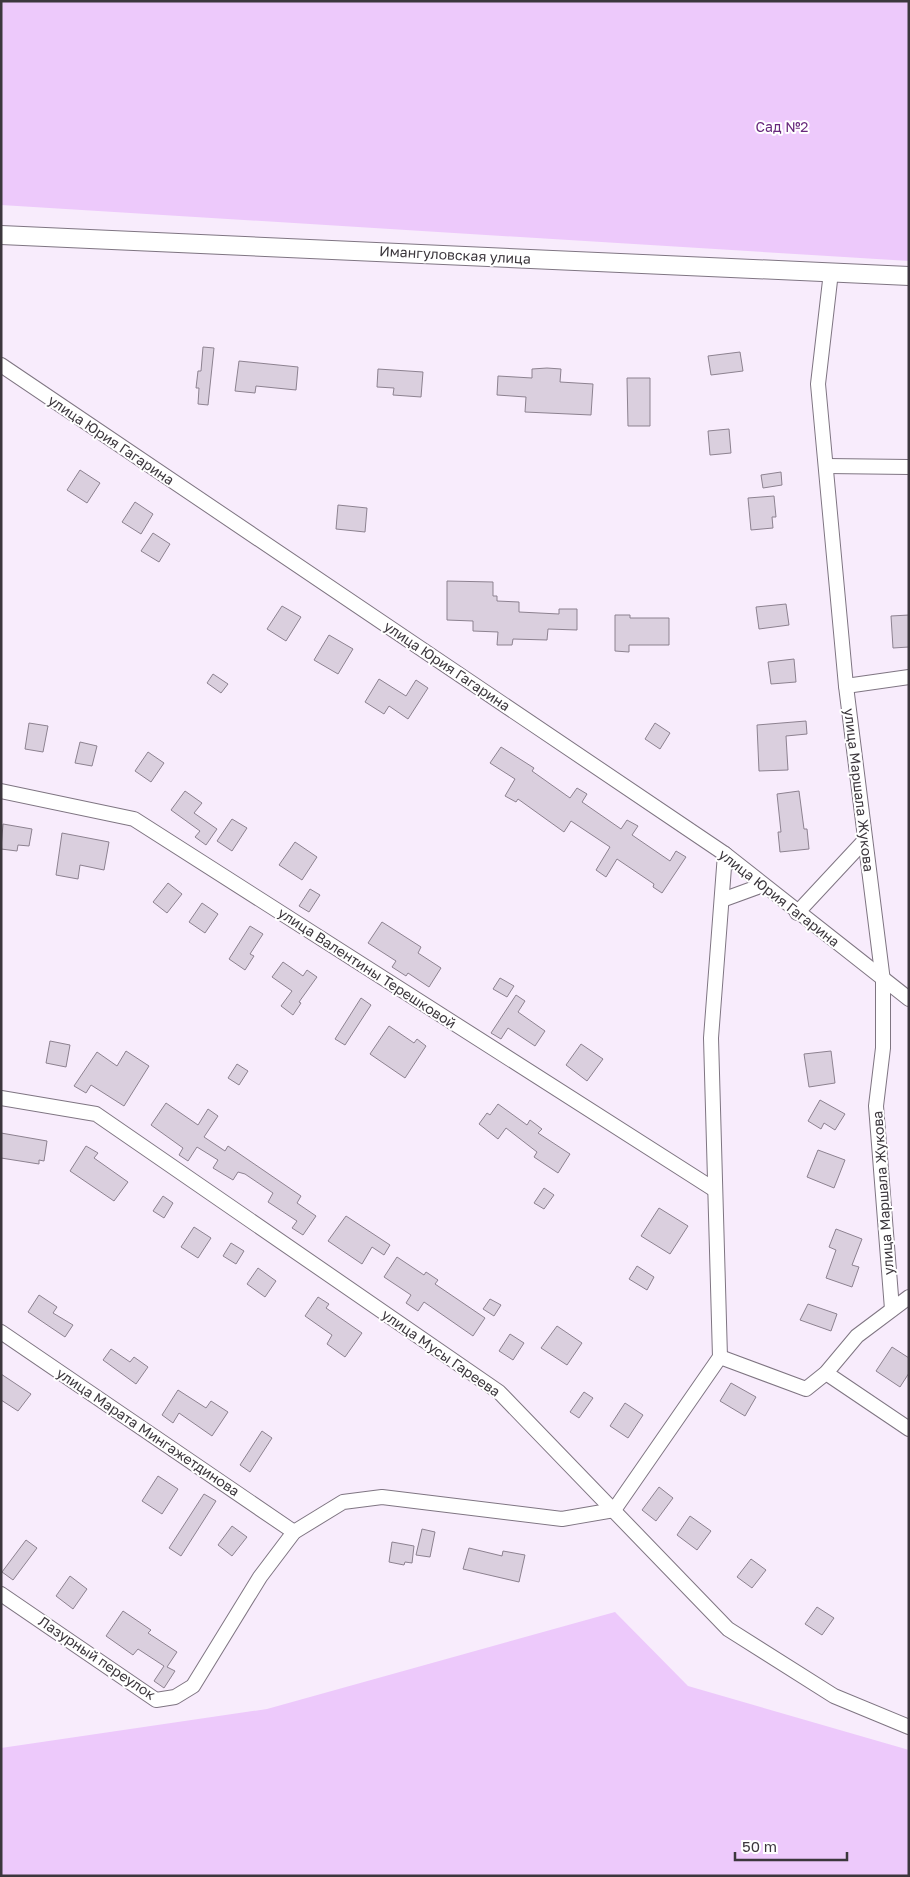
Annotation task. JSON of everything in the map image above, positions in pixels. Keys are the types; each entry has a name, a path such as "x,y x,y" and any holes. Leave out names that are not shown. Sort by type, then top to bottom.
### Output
{"street":[{"name":"Имангуловская улица","path":"1,235 909,276"},
{"name":"улица Маршала Жукова","path":"832,272 818,384 846,686 883,981 883,1048 876,1106 892,1309"},
{"name":"улица Юрия Гагарина","path":"1,365 725,854 909,1000"},
{"path":"827,466 909,467"},
{"path":"846,686 909,677"},
{"name":"улица Валентины Терешковой","path":"1,790 134,819 715,1190"},
{"path":"798,912 865,840"},
{"path":"294,1532 343,1502 382,1496 562,1519 614,1510 720,1357 711,1038 725,854"},
{"path":"722,900 763,884"},
{"name":"улица Мусы Гареева","path":"1,1098 96,1114 499,1392 728,1629 834,1696 909,1726"},
{"path":"720,1357 806,1389 826,1373 856,1336 909,1297"},
{"name":"улица Марата Мингажетдинова","path":"1,1332 294,1532"},
{"path":"826,1373 909,1429"},
{"name":"Лазурный переулок","path":"1,1594 156,1700 175,1697 193,1686 260,1577 294,1532"}],"green space":[{"name":"Сад №2","path":"1,1 909,1 909,261 1,205"},
{"path":"615,1612 688,1686 909,1750 909,1876 1,1876 1,1748 267,1709"}],"building":[{"path":"203,347 214,348 208,405 198,404 199,388 196,388 198,371 201,371"},
{"path":"740,352 743,371 711,375 708,356"},
{"path":"239,361 298,367 296,390 256,386 255,393 235,391"},
{"path":"378,369 423,372 421,397 393,395 394,388 377,387"},
{"path":"532,369 561,369 560,382 593,384 591,415 525,412 526,397 497,395 498,376 532,378"},
{"path":"627,378 650,378 650,426 628,426"},
{"path":"729,429 731,453 710,455 708,431"},
{"path":"80,470 100,483 87,503 67,490"},
{"path":"781,472 782,485 763,488 761,475"},
{"path":"774,496 776,517 772,517 773,528 751,530 748,498"},
{"path":"135,502 153,514 141,534 122,522"},
{"path":"338,505 367,508 365,532 336,529"},
{"path":"153,533 170,544 159,562 141,551"},
{"path":"447,581 493,582 493,596 497,596 497,601 519,602 519,612 559,614 559,609 577,609 577,630 548,629 547,640 513,639 512,645 497,645 498,632 473,631 473,621 447,620"},
{"path":"786,604 789,625 759,629 756,607"},
{"path":"282,606 301,617 286,641 267,629"},
{"path":"615,615 630,615 630,618 669,618 669,645 629,645 629,652 615,651"},
{"path":"909,615 909,647 893,648 891,616"},
{"path":"329,635 353,649 338,674 314,660"},
{"path":"794,659 796,682 771,684 768,662"},
{"path":"213,674 228,684 221,693 207,683"},
{"path":"379,679 406,696 416,680 428,688 408,719 389,706 384,714 365,702"},
{"path":"806,721 807,734 786,736 788,770 759,771 757,725"},
{"path":"29,723 48,726 43,752 25,749"},
{"path":"655,723 670,733 660,749 645,739"},
{"path":"80,742 97,746 92,766 75,763"},
{"path":"501,747 534,768 532,771 570,798 577,788 587,794 582,802 621,829 627,820 638,826 632,835 670,861 676,851 686,857 662,893 653,887 654,884 617,859 606,877 596,870 610,847 571,821 564,832 518,799 516,802 505,796 515,779 490,763"},
{"path":"148,752 164,763 151,782 135,771"},
{"path":"185,791 202,803 194,813 217,829 206,845 195,837 200,831 171,810"},
{"path":"799,791 804,829 807,829 809,849 780,852 778,832 781,832 777,794"},
{"path":"232,819 247,828 232,851 217,841"},
{"path":"3,824 32,829 29,846 18,845 17,851 1,849"},
{"path":"62,833 109,842 104,870 80,865 78,879 56,875"},
{"path":"295,842 317,857 302,880 279,865"},
{"path":"168,883 182,894 167,913 153,902"},
{"path":"310,889 320,895 309,912 299,906"},
{"path":"202,903 218,914 205,933 189,922"},
{"path":"382,922 421,947 418,953 441,968 429,987 408,973 406,976 392,967 396,961 368,943"},
{"path":"250,926 263,934 250,954 254,956 245,970 229,959"},
{"path":"283,962 303,976 307,970 317,977 299,1002 301,1003 293,1015 281,1006 292,991 272,977"},
{"path":"500,978 514,986 507,997 493,989"},
{"path":"516,995 525,1001 518,1012 545,1031 535,1046 508,1028 501,1039 491,1033"},
{"path":"361,998 371,1005 345,1045 335,1039"},
{"path":"389,1026 414,1043 417,1039 426,1046 405,1078 370,1054"},
{"path":"50,1041 70,1045 66,1067 46,1063"},
{"path":"581,1044 603,1059 587,1081 566,1065"},
{"path":"126,1051 149,1066 124,1106 91,1085 86,1093 74,1086 97,1052 117,1066"},
{"path":"831,1051 835,1083 809,1087 804,1054"},
{"path":"237,1064 248,1071 239,1085 228,1078"},
{"path":"820,1100 845,1114 835,1130 824,1123 821,1129 808,1121"},
{"path":"166,1103 198,1125 208,1109 218,1116 204,1137 225,1151 228,1146 301,1196 297,1203 316,1216 303,1235 292,1228 297,1221 268,1202 273,1193 245,1174 238,1172 233,1180 213,1168 218,1160 197,1147 188,1161 179,1155 183,1148 151,1125"},
{"path":"498,1104 527,1125 530,1120 542,1129 538,1133 570,1154 558,1173 534,1157 537,1152 506,1128 498,1139 479,1124 487,1113 490,1115"},
{"path":"1,1133 47,1141 44,1161 39,1160 39,1164 1,1158"},
{"path":"86,1146 98,1153 94,1158 128,1182 114,1201 70,1171"},
{"path":"818,1150 845,1160 834,1188 807,1177"},
{"path":"544,1188 554,1195 544,1209 534,1203"},
{"path":"163,1196 173,1203 164,1218 153,1211"},
{"path":"659,1208 688,1226 670,1254 641,1236"},
{"path":"346,1216 390,1245 384,1255 372,1247 362,1264 328,1241"},
{"path":"194,1227 211,1238 198,1258 181,1247"},
{"path":"836,1229 862,1239 852,1265 859,1267 852,1287 826,1278 836,1250 829,1247"},
{"path":"231,1243 244,1251 236,1264 223,1256"},
{"path":"397,1257 424,1275 426,1272 438,1280 435,1284 485,1318 473,1336 424,1302 418,1311 406,1303 411,1295 384,1277"},
{"path":"637,1266 654,1277 647,1290 629,1279"},
{"path":"258,1268 276,1281 265,1297 247,1284"},
{"path":"39,1295 57,1307 53,1313 73,1325 65,1337 28,1312"},
{"path":"318,1297 329,1304 326,1308 362,1333 345,1357 327,1344 332,1335 305,1316"},
{"path":"490,1299 501,1305 494,1316 483,1309"},
{"path":"808,1304 837,1314 831,1331 800,1320"},
{"path":"557,1326 582,1343 567,1365 541,1348"},
{"path":"510,1334 524,1343 513,1360 499,1351"},
{"path":"892,1347 909,1358 909,1373 900,1387 876,1371"},
{"path":"111,1349 130,1362 134,1357 148,1367 136,1384 103,1360"},
{"path":"1,1374 31,1394 18,1411 1,1400"},
{"path":"731,1383 756,1397 745,1416 720,1401"},
{"path":"178,1390 206,1408 211,1401 228,1412 212,1436 179,1413 173,1423 162,1415"},
{"path":"584,1392 593,1398 579,1418 570,1412"},
{"path":"625,1403 643,1415 628,1438 610,1426"},
{"path":"262,1431 272,1438 250,1472 240,1465"},
{"path":"158,1476 178,1489 162,1514 142,1501"},
{"path":"659,1487 673,1498 656,1521 642,1510"},
{"path":"204,1494 216,1501 181,1556 169,1548"},
{"path":"690,1516 711,1531 697,1550 677,1535"},
{"path":"232,1526 247,1537 232,1556 218,1545"},
{"path":"422,1529 435,1532 430,1557 416,1555"},
{"path":"26,1540 37,1548 13,1580 2,1572"},
{"path":"392,1542 414,1546 412,1563 405,1562 404,1565 389,1562"},
{"path":"469,1548 502,1556 503,1551 525,1555 519,1582 463,1569"},
{"path":"751,1559 766,1570 752,1588 737,1577"},
{"path":"70,1576 87,1589 73,1609 56,1596"},
{"path":"817,1607 834,1618 822,1635 805,1624"},
{"path":"123,1611 151,1630 148,1633 177,1652 167,1667 175,1671 164,1688 154,1681 164,1666 138,1649 133,1655 106,1636"}]}
